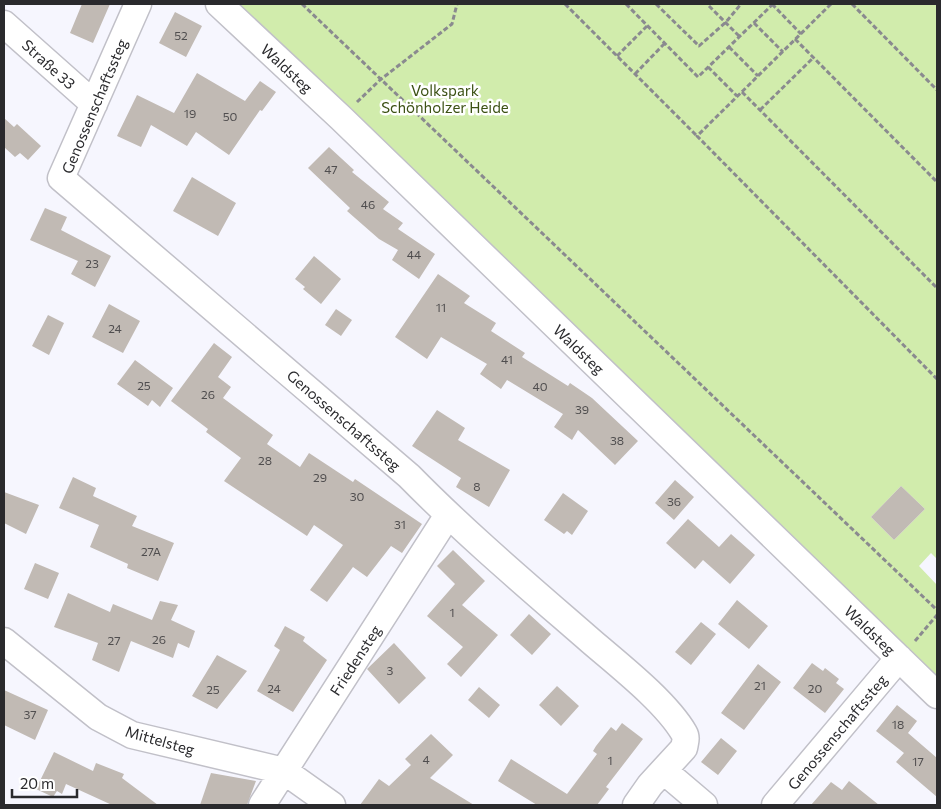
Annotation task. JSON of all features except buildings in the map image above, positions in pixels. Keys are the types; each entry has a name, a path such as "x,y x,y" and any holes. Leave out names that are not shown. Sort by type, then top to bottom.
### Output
{"street":[{"name":"Genossenschaftssteg","path":"138,4 61,178 409,476 448,515 629,675 664,709 686,740 684,748 664,771"},
{"name":"Waldsteg","path":"219,4 341,118 937,695"},
{"name":"Straße 33","path":"4,24 94,104"},
{"name":"Friedensteg","path":"262,805 448,515"},
{"name":"Mittelsteg","path":"4,641 98,717 132,735 284,771 332,805"},
{"name":"Genossenschaftssteg","path":"775,805 899,658"},
{"path":"636,805 650,784 664,771 704,805"}],"path":[{"path":"302,4 937,610"},
{"path":"341,118 380,80 452,24 458,4"},
{"path":"565,4 937,379"},
{"path":"626,4 698,77 772,4 801,34"},
{"path":"656,4 699,46 726,22 741,4"},
{"path":"697,136 831,4"},
{"path":"852,4 937,90"},
{"path":"709,6 740,36"},
{"path":"754,23 782,52"},
{"path":"617,56 648,26"},
{"path":"795,39 937,182"},
{"path":"635,74 665,44"},
{"path":"729,47 758,76"},
{"path":"760,110 814,57"},
{"path":"708,67 737,96"},
{"path":"742,92 937,288"},
{"path":"899,658 937,615"}],"green space":[{"name":"Volkspark Schönholzer Heide","path":"229,4 937,4 937,559 931,553 919,566 937,585 937,685","holes":["901,486 925,509 894,540 871,517"]}]}
